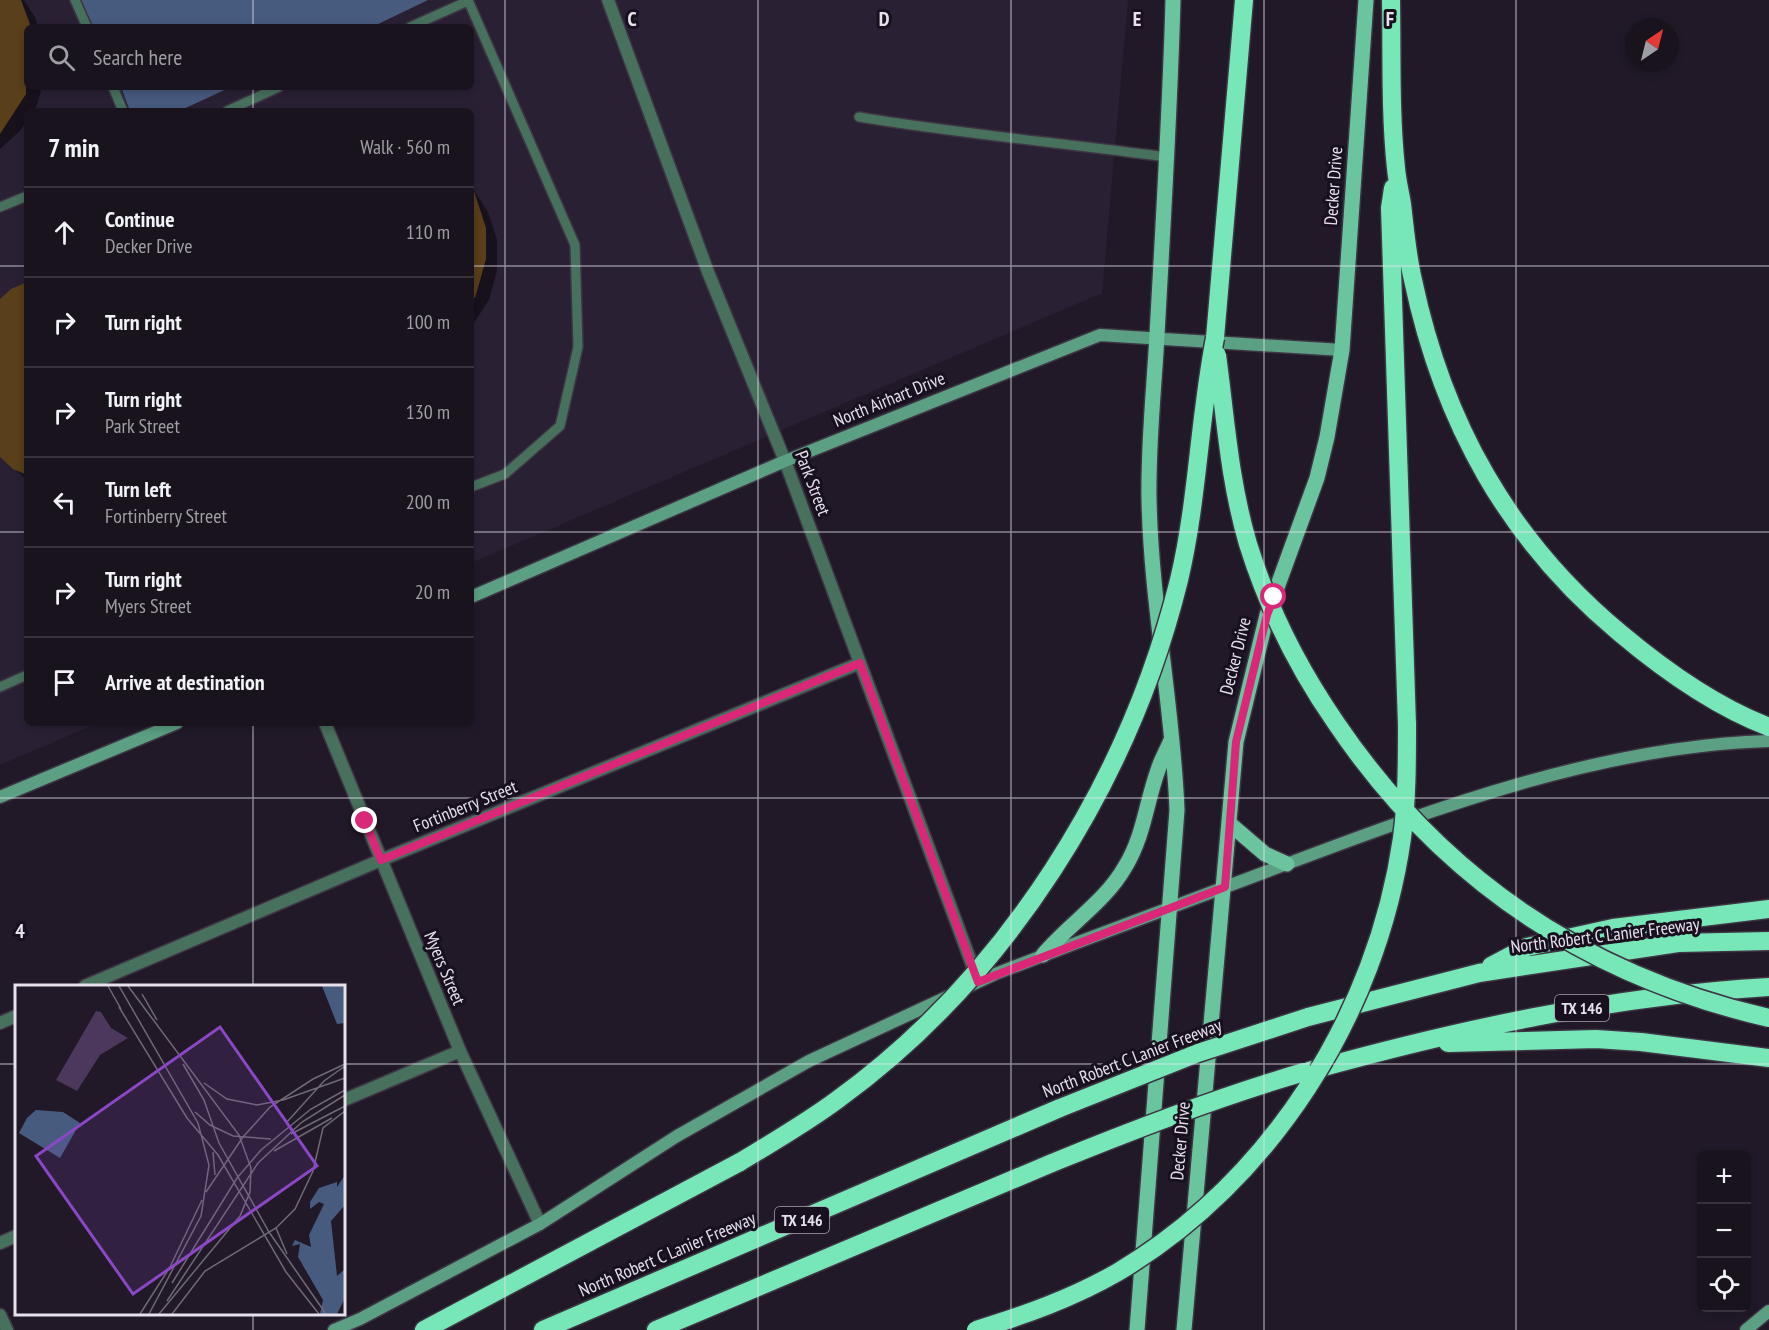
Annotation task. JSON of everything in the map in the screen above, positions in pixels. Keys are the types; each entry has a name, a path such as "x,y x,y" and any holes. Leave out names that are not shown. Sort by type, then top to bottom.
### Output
{"highway":[{"path":"424,1330 740,1162 838,1100 921,1028 965,984 1008,933 1042,887 1075,836 1119,750 1165,635 1192,519 1207,375 1215,338 1244,0"},
{"path":"1390,0 1396,168 1412,278 1423,322 1447,396 1494,491 1535,548 1599,616 1657,664 1716,700 1769,727"},
{"path":"976,1330 1048,1306 1119,1272 1218,1197 1267,1143 1305,1092 1348,1016 1371,961 1393,888 1402,838 1407,783 1390,208 1396,168"},
{"path":"1215,338 1222,413 1235,497 1263,588 1288,644 1315,692 1359,758 1389,795 1435,844 1481,884 1554,933 1629,973 1671,990 1713,1004 1769,1018"},
{"path":"1479,973 1527,947 1613,928 1769,909"},
{"name":"North Robert C Lanier Freeway","path":"543,1330 1060,1108 1198,1053 1308,1017 1479,973 1678,943 1769,941"},
{"name":"TX 146","path":"656,1330 1052,1163 1216,1099 1398,1046 1493,1024 1655,996 1769,987"},
{"path":"1398,1046 1498,1040 1596,1040 1641,1042 1769,1058"}],"main road":[{"name":"Decker Drive","path":"1137,1330 1177,810 1173,738 1157,611 1149,499 1149,435 1157,338 1173,0"},
{"name":"Decker Drive","path":"1184,1330 1225,887 1236,742 1267,615 1317,478 1327,438 1342,350 1366,0"},
{"name":"North Airhart Drive","path":"474,596 785,461 1100,335 1342,350"},
{"path":"0,797 170,726"},
{"path":"1043,955 1062,932 1105,895 1125,867 1140,837 1158,771 1173,738"},
{"path":"334,1330 360,1319 540,1224 676,1136 809,1061 978,982 1043,955 1419,813 1584,766 1732,742 1769,741"},
{"path":"1230,824 1265,854 1287,864"},
{"path":"1746,1330 1769,1311"}],"street":[{"name":"Park Street","path":"608,0 708,272 785,461 978,982"},
{"name":"Fortinberry Street","path":"90,985 381,860 860,663"},
{"name":"Myers Street","path":"326,726 460,1051 540,1224"},
{"path":"0,1023 15,1016"},
{"path":"345,1100 460,1051"},
{"path":"0,1243 15,1236"},
{"path":"0,1315 7,1330"}],"lane":[{"path":"75,0 86,24"},
{"path":"417,24 468,1 575,245 578,347 560,426 505,474 474,486"},
{"path":"114,90 122,108"},
{"path":"234,108 272,90"},
{"path":"859,117 956,133 1029,138 1166,157"},
{"path":"0,207 24,197"},
{"path":"0,687 24,676"}],"shaded area":[{"path":"0,0 1128,0 1102,293 474,562 474,108 24,108 24,726 91,726 0,765"}],"water":[{"path":"80,0 428,0 378,24 91,24"},
{"path":"122,90 224,90 186,108 129,108"}],"building":[{"path":"0,0 21,0 30,24 24,24 24,90 26,90 26,94 0,134"},
{"path":"474,191 486,228 486,259 475,298"},
{"path":"24,283 24,474 13,469 0,457 0,299 11,289"}],"route":[{"path":"365,821 381,860 860,663 978,982 1225,887 1236,742 1267,615 1274,597"}]}
